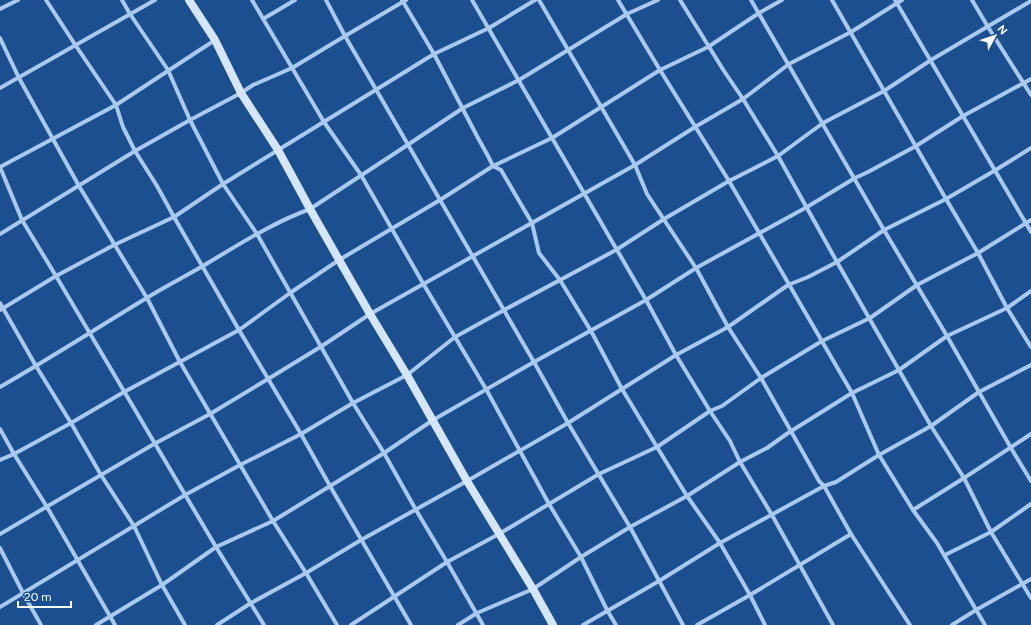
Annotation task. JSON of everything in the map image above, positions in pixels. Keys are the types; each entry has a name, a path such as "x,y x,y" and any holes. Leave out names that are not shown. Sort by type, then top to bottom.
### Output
{"street":[{"path":"0,9 18,0"},
{"path":"46,0 116,105 123,127 135,151 157,186 239,330 302,434 330,486 411,625"},
{"path":"122,0 168,70 190,120 223,184 257,234 353,403 384,453 483,625"},
{"path":"0,88 155,0"},
{"path":"189,0 215,40 241,93 278,150 370,314 407,375 467,481 533,588 553,625"},
{"path":"252,0 324,122 361,175 486,389 549,504 581,557 616,625"},
{"path":"262,19 295,0"},
{"path":"326,0 345,36 630,527 683,625"},
{"path":"472,0 646,300 676,355 730,441 740,462 772,515 833,625"},
{"path":"1,309 56,276 114,245 174,217 223,184 434,54 489,28 535,0"},
{"path":"539,0 635,165 647,194 696,268 728,327 761,378 819,481 824,486 851,534 910,625"},
{"path":"618,0 760,233 788,285 852,393 879,455 913,510 937,542 985,625"},
{"path":"0,387 147,298 257,234 297,213 310,209 463,108 519,80 627,14 658,0"},
{"path":"680,0 708,47 778,156 931,426 964,478 991,532 1031,598"},
{"path":"751,0 1031,481"},
{"path":"0,460 71,423 124,392 239,330 339,260 440,200 493,166 552,138 660,70 708,47 759,13 782,0"},
{"path":"832,0 1031,347"},
{"path":"0,534 154,444 210,414 322,346 370,314 635,165 695,127 743,100 789,64 851,32 896,2 902,0"},
{"path":"972,0 1031,95"},
{"path":"0,234 135,151 253,85 292,68 403,1 434,54 493,166 501,170 532,223 539,253 560,280 622,388 687,496 720,543 750,595 765,625"},
{"path":"0,607 185,495 302,434 353,403 407,375 455,337 616,250 664,219 729,181 778,156 823,123 884,91 931,60 1031,1"},
{"path":"896,2 1031,232"},
{"path":"0,38 19,78 79,186 147,298 180,362 273,521 337,625"},
{"path":"215,40 116,105 0,167 22,220 154,444 264,625"},
{"path":"96,625 162,585 216,547 273,521 384,453 433,420 486,389 646,300 696,268 855,178 916,146 963,116 1031,79"},
{"path":"217,625 251,603 306,573 568,422 676,355 728,327 788,285 808,277 837,262 884,230 946,200 1031,148"},
{"path":"351,625 447,562 499,534 599,474 657,446 710,411 722,406 761,378 822,341 870,318 917,285 978,254 1031,220"},
{"path":"458,625 477,613 533,588 630,527 687,496 740,462 767,448 852,393 899,370 947,336 1008,308 1031,291"},
{"path":"0,303 1,309 101,475 134,526 162,585 185,625"},
{"path":"583,625 659,581 720,543 824,486 836,482 879,455 931,426 979,392 1031,365"},
{"path":"0,429 115,625"},
{"path":"913,510 1031,434"},
{"path":"945,555 991,532 1031,504"},
{"path":"697,625 851,534"},
{"path":"0,548 23,594 41,625"},
{"path":"952,625 1031,579"}]}
